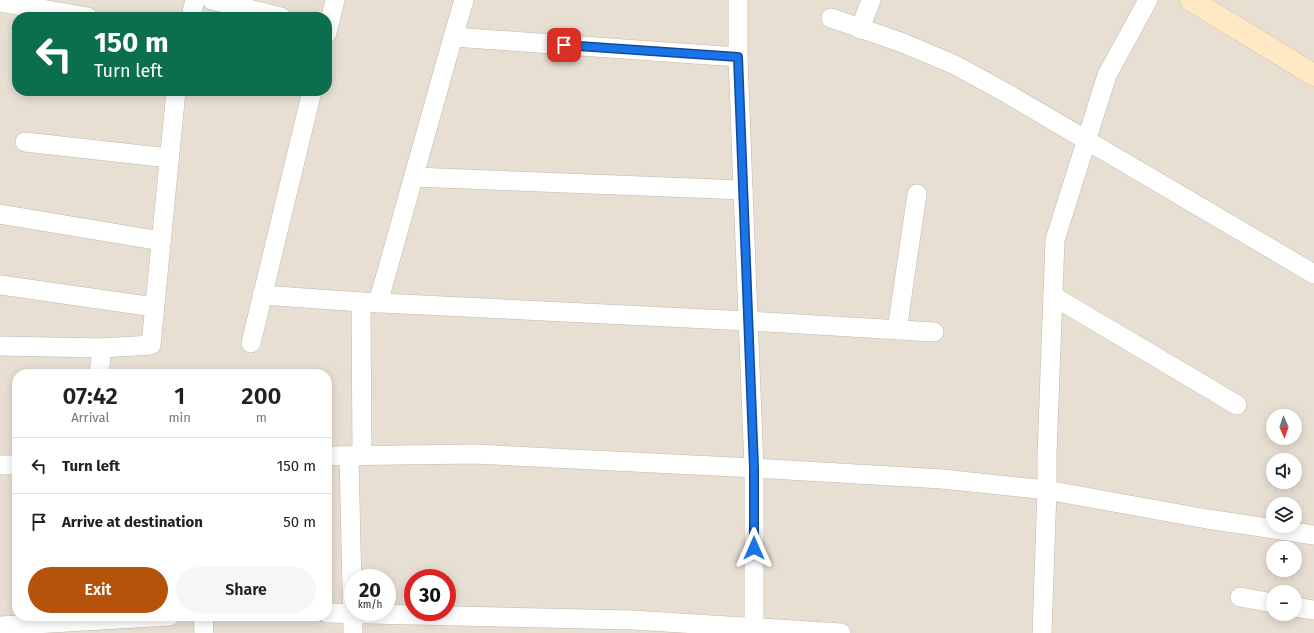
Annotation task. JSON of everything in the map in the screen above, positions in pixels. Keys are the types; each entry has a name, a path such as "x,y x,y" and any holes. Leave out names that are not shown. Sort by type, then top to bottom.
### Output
{"street":[{"path":"192,12 194,0"},
{"path":"212,0 261,12"},
{"path":"332,12 335,0"},
{"path":"354,569 356,456 370,302 414,178 452,37 464,0"},
{"path":"738,0 738,57 754,468 754,630"},
{"path":"860,29 871,0"},
{"path":"1042,633 1055,240 1107,75 1148,0"},
{"path":"1191,0 1314,76"},
{"path":"0,2 59,12"},
{"path":"831,18 903,43 955,65 1008,94 1314,274"},
{"path":"452,37 738,57"},
{"path":"0,346 102,348 151,345 175,96"},
{"path":"251,343 311,96"},
{"path":"25,142 169,158"},
{"path":"414,178 743,190"},
{"path":"897,330 917,194"},
{"path":"0,214 161,241"},
{"path":"0,285 154,307"},
{"path":"262,295 934,332"},
{"path":"1053,296 1237,406"},
{"path":"100,369 102,348"},
{"path":"332,456 475,454 942,479 1047,490 1206,519 1314,535"},
{"path":"0,465 12,465"},
{"path":"1240,597 1266,602"},
{"path":"1302,608 1314,610"},
{"path":"332,612 344,613"},
{"path":"396,614 633,620 754,630 841,633"},
{"path":"0,626 25,621"},
{"path":"203,621 204,633"},
{"path":"353,621 353,633"}],"shaded area":[{"path":"0,0 1314,0 1314,633 0,633"}],"route":[{"path":"564,45 738,57 754,468 754,548"}]}
